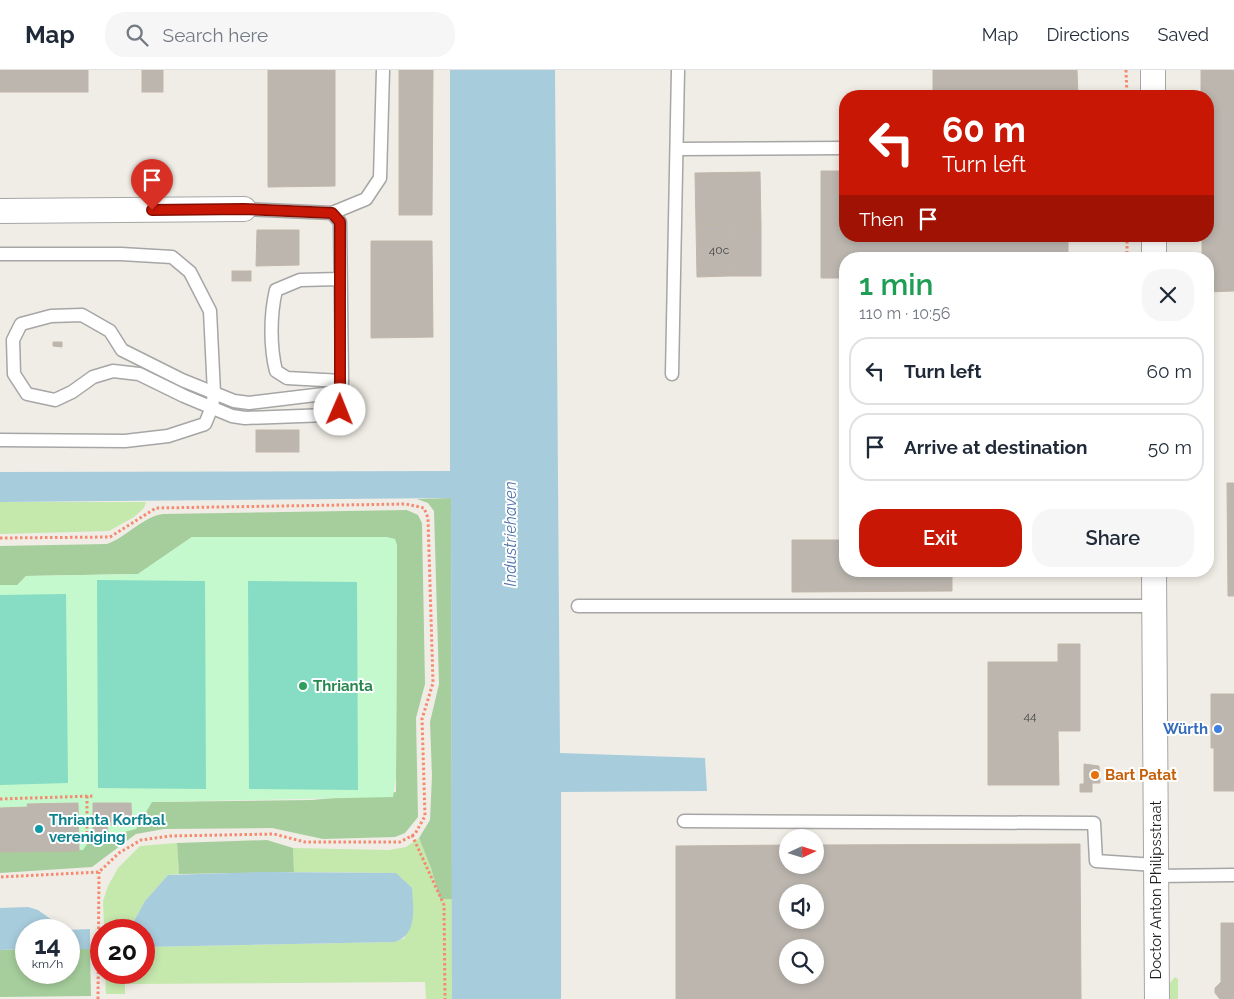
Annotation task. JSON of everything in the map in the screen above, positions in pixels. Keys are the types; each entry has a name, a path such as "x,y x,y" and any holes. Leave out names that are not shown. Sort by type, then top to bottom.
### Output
{"street":[{"path":"1153,70 1153,90"},
{"path":"0,211 244,209"},
{"name":"Doctor Anton Philipsstraat","path":"1154,577 1156,999"}],"lane":[{"path":"244,209 332,213 366,199 380,178 383,70"},
{"path":"672,374 678,70"},
{"path":"677,149 839,148"},
{"path":"332,213 340,222 342,400 340,410 328,415 245,418 212,407 139,374 113,371 94,378 55,400 27,394 14,374 13,340 20,324 51,316 82,315 110,331 122,350 182,380 234,401 250,403 341,387"},
{"path":"0,254 121,254 172,257 190,272 210,311 214,393 212,407 204,424 168,436 126,441 0,440"},
{"path":"340,279 300,280 276,290 273,301 272,356 276,371 287,378 341,387"},
{"path":"578,606 1154,606"},
{"path":"684,821 1094,823 1096,861 1155,871 1234,875"}],"path":[{"path":"1126,70 1127,90"},
{"path":"0,538 110,537 156,508 406,504 424,508 428,518 433,683 422,719 425,816 412,835 400,842 305,842 274,834 160,837 141,840 119,853 99,872 0,877"},
{"path":"87,796 88,832"},
{"path":"0,799 94,796"},
{"path":"412,835 444,905 445,999"},
{"path":"98,999 99,872"}],"green space":[{"path":"451,498 452,899 440,899 431,868 419,838 430,820 432,776 430,722 439,684 434,511 428,503 417,499"},
{"path":"0,502 146,502 144,508 134,517 109,531 0,534"},
{"path":"407,510 418,515 422,523 425,684 416,718 418,817 405,833 395,837 323,839 272,828 164,829 136,834 92,867 0,873 0,847 113,835 136,828 151,802 312,800 396,792 397,545 387,537 192,537 138,574 26,576 18,585 0,585 0,546 107,544 148,519 163,514"},
{"path":"192,537 387,537 395,539 397,545 396,776 393,797 152,802 136,829 113,835 93,835 83,850 0,847 0,585 17,585 26,576 138,574"},
{"path":"97,580 205,581 206,789 98,788"},
{"name":"Thrianta","path":"248,581 357,582 358,790 249,789"},
{"path":"66,594 68,783 0,785 0,595"},
{"path":"419,838 431,868 440,899 452,899 452,999 426,999 425,982 155,984 155,947 395,942 405,938 396,873 294,872 293,848 389,850 406,847"},
{"path":"267,840 293,848 294,872 179,874 177,843"},
{"path":"177,843 179,874 168,875 145,901 135,919 104,919 103,901 108,886 118,868 140,846"},
{"path":"15,949 15,984 80,984 80,949 90,949 91,996 0,997 0,950"},
{"path":"1175,977 1178,979 1178,999 1169,999 1169,984"},
{"path":"106,984 125,984 125,994 106,994"}],"water":[{"name":"Industriehaven","path":"450,70 555,70 560,753 705,758 707,791 561,792 561,999 452,999 451,498 0,502 0,472 450,471"},
{"path":"264,872 396,873 412,888 413,912 411,927 408,933 395,942 155,947 155,919 135,919 145,901 168,875"},
{"path":"28,907 38,910 51,919 15,919 15,949 0,950 0,908"},
{"path":"80,929 90,929 90,949 80,949"}],"building":[{"path":"0,70 88,70 88,92 0,92"},
{"path":"142,70 163,70 163,92 142,92"},
{"path":"268,70 335,70 335,186 268,187"},
{"path":"399,70 433,70 432,215 399,215"},
{"path":"933,70 1077,70 1078,90 933,90"},
{"path":"1201,70 1234,70 1234,291 1214,292 1214,252 1202,252 1202,242 1214,242 1214,90 1201,90"},
{"path":"821,171 839,171 839,242 1068,242 1068,252 839,252 839,278 821,278"},
{"path":"760,172 761,224 696,225 695,173"},
{"path":"728,224 761,224 761,276 729,276"},
{"path":"728,224 729,276 697,277 696,225"},
{"path":"257,230 299,230 299,265 256,266"},
{"path":"371,241 432,241 433,337 371,338"},
{"path":"232,271 251,271 251,281 232,281"},
{"path":"53,342 62,342 62,347 53,346"},
{"path":"256,430 299,430 299,452 256,452"},
{"path":"1227,483 1234,483 1234,596 1228,596"},
{"path":"792,540 839,540 839,577 952,577 952,591 792,592"},
{"path":"1058,644 1080,644 1080,731 1058,731 1059,785 988,785 988,662 1058,662"},
{"path":"1211,694 1234,694 1234,791 1214,791 1214,748 1211,748"},
{"path":"1084,764 1099,766 1100,783 1092,783 1092,792 1080,792 1080,784 1084,784"},
{"name":"Thrianta Korfbal vereniging","path":"78,803 79,851 0,852 0,808 28,807 27,804"},
{"path":"93,803 131,803 132,825 107,825 108,832 93,832"},
{"path":"1080,844 1081,999 676,999 676,846 779,845 779,874 824,874 824,845"},
{"path":"1221,923 1234,923 1234,999 1220,999 1215,993 1215,988 1221,982"}],"place":[{"name":"Thrianta","path":"303,686"},
{"name":"Würth","path":"1218,729"},
{"name":"Bart Patat","path":"1095,775"},
{"name":"Thrianta Korfbal vereniging","path":"39,829"}],"route":[{"path":"152,210 244,209 332,213 340,222 342,381 340,392 342,400 340,410"}]}
